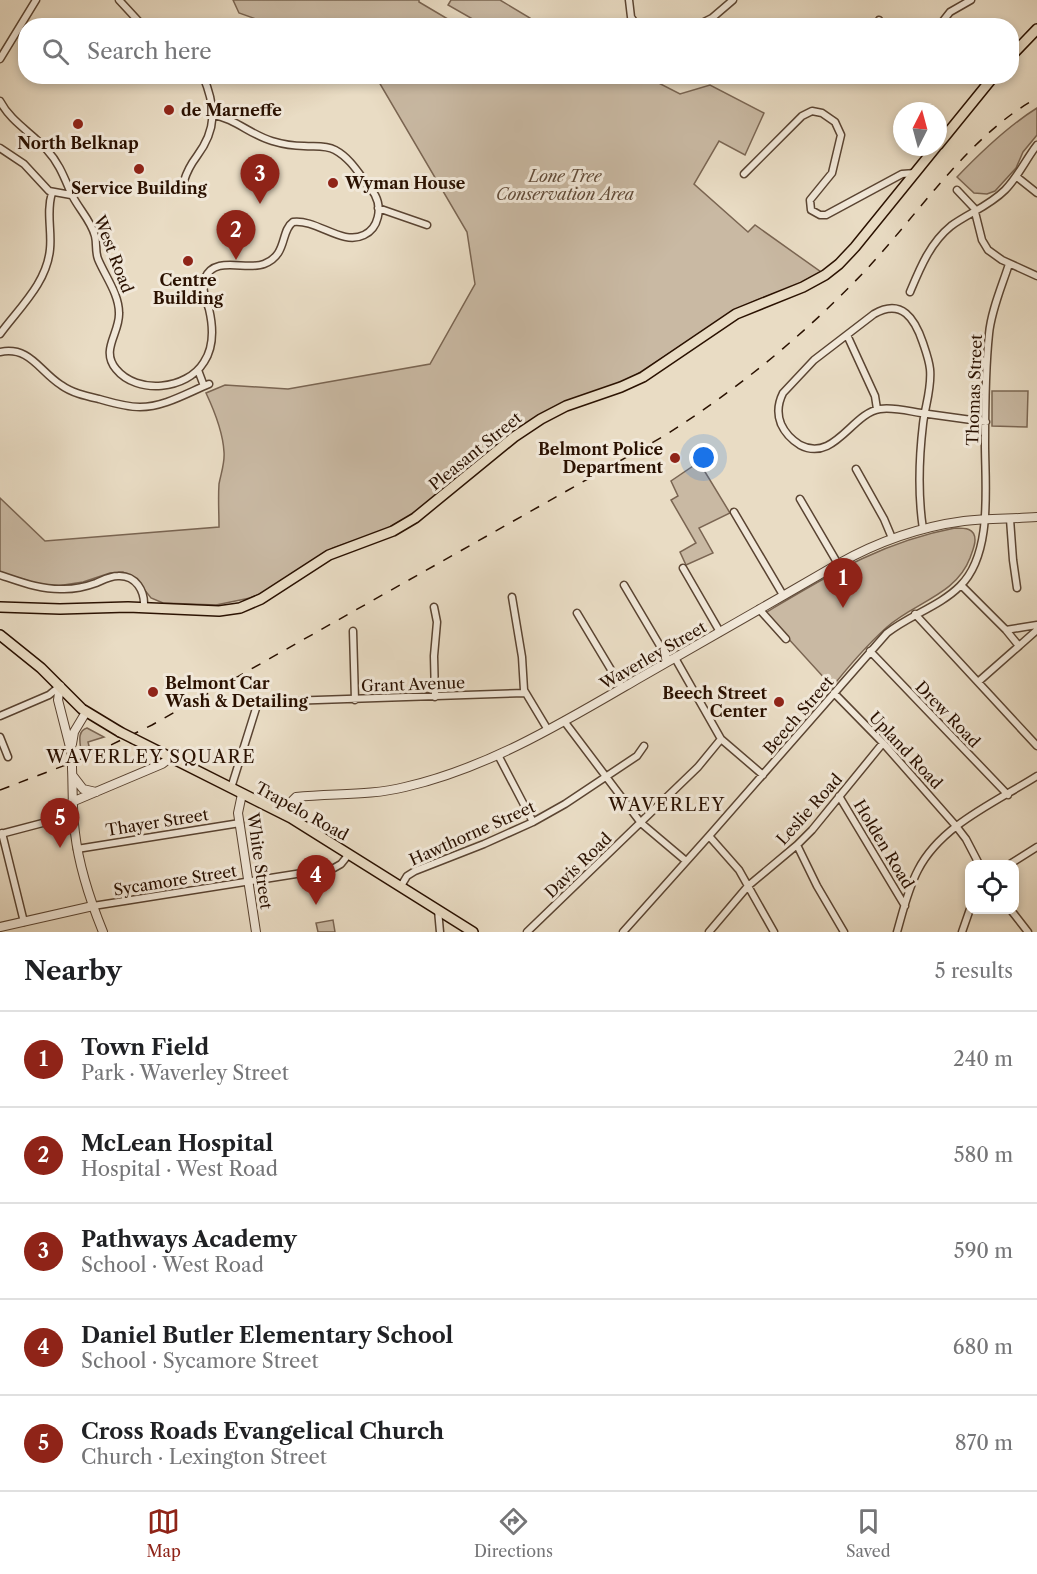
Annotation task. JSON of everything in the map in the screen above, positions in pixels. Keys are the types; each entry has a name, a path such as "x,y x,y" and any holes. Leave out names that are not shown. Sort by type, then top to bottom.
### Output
{"main road":[{"path":"1019,47 1037,29"},
{"name":"Pleasant Street","path":"947,134 987,84"},
{"name":"Pleasant Street","path":"0,607 51,609 144,607 219,611 245,606 268,596 329,555 404,525 426,510 514,437 541,419 572,404 631,383 736,314 803,287 825,275 848,255 929,156"},
{"name":"Trapelo Road","path":"0,635 41,668 86,712 170,758 285,815 473,932"}],"street":[{"path":"25,18 36,0"},
{"path":"120,0 136,18"},
{"path":"628,0 632,18"},
{"path":"712,18 733,0"},
{"path":"945,18 950,12 971,0"},
{"path":"0,59 18,30"},
{"path":"184,181 190,164 209,137 213,115 206,84"},
{"name":"West Road","path":"0,101 12,118 53,158 64,176 71,195 94,232 96,253 118,306 119,318 111,341 110,352 112,363 117,370 133,381 157,386 177,383 198,370"},
{"path":"744,174 802,116 812,111 822,113 835,122 841,135 832,173 810,200 811,210 815,213 826,214 902,174 915,173"},
{"path":"0,352 13,351 28,355 52,379 74,392 129,406 144,407 159,404 206,385 198,370 205,360 211,340 211,321 204,289 205,279 210,271 222,266 255,266 268,262 281,250 289,226 293,222 313,224 344,236 363,236 372,230 376,224 378,208 373,192 346,158 330,148 288,145 272,141 213,115"},
{"path":"910,292 934,244 952,226 994,200 1017,177 1037,145"},
{"path":"0,148 24,164 52,193 71,195"},
{"path":"1017,177 1037,193"},
{"path":"957,190 975,211 983,243 990,252 1009,264 1037,276"},
{"path":"0,334 46,270 50,248 49,204 52,193"},
{"path":"378,208 426,225"},
{"name":"Thomas Street","path":"985,520 989,333 1009,264"},
{"path":"923,529 920,471 925,414 931,371 916,323 909,316 900,311 885,309 874,314 814,360 783,393 779,412 783,429 798,444 809,447 818,448 830,444 877,409 898,410 925,414 986,422"},
{"path":"847,335 875,396 877,409"},
{"path":"856,469 892,538"},
{"path":"800,499 838,564"},
{"path":"734,512 783,595"},
{"name":"Waverley Street","path":"285,815 290,803 297,797 367,794 404,788 498,755 548,730 838,564 892,538 963,521 1037,517"},
{"path":"1010,519 1017,588"},
{"name":"Beech Street","path":"623,932 887,633 961,585 976,560 985,520"},
{"path":"683,568 720,632"},
{"path":"0,575 35,587 57,589 84,586 115,576 126,577 135,581 141,588 144,607"},
{"path":"624,585 721,739 763,775"},
{"path":"961,585 1019,646"},
{"path":"512,597 522,657 525,693 548,730"},
{"path":"434,607 437,622 434,661 435,697"},
{"path":"759,609 786,639"},
{"path":"577,613 622,688"},
{"path":"915,614 1037,746"},
{"path":"1006,630 1037,625"},
{"path":"978,682 1037,630"},
{"path":"353,631 355,700"},
{"name":"Drew Road","path":"870,651 1008,795"},
{"path":"0,716 49,695 60,686"},
{"path":"60,686 58,700 72,755"},
{"name":"Grant Avenue","path":"231,788 258,702 525,693"},
{"name":"Upland Road","path":"834,693 883,743 956,826 977,860"},
{"path":"86,712 73,736 73,815 77,849 103,932"},
{"path":"564,721 641,823 686,861"},
{"path":"0,737 8,757"},
{"name":"Davis Road","path":"527,932 698,767 721,739"},
{"name":"Leslie Road","path":"709,932 748,886 797,846 883,743"},
{"name":"Hawthorne Street","path":"401,886 407,876 415,870 484,844 533,822 606,778 638,756 644,746"},
{"path":"498,755 533,822"},
{"path":"72,802 162,764 170,758"},
{"path":"72,771 83,789 100,791"},
{"path":"897,932 919,867 942,838 956,826 1037,776"},
{"name":"White Street","path":"242,794 238,810 256,932"},
{"name":"Holden Road","path":"839,796 905,906"},
{"path":"24,922 1,834 73,815"},
{"name":"Thayer Street","path":"77,849 240,823"},
{"path":"709,836 730,858 774,932"},
{"path":"797,846 844,932"},
{"path":"1017,860 1036,850"},
{"name":"Sycamore Street","path":"0,927 93,906 337,867 349,854"},
{"path":"438,910 440,932"},
{"path":"962,932 967,914"},
{"path":"1014,914 1029,932"}],"green space":[{"path":"233,0 419,0 446,18 253,18 239,13"},
{"path":"451,0 500,0 530,18 471,18 448,5"},
{"name":"Lone Tree Conservation Area","path":"380,84 661,84 680,94 710,85 764,113 745,155 719,141 694,184 748,232 755,225 821,272 795,286 734,311 630,379 539,415 512,434 418,511 385,530 333,548 265,592 250,598 216,605 163,603 151,598 136,579 123,572 57,586 41,585 0,572 0,498 45,541 219,527 219,484 224,452 218,422 206,393 225,385 288,389 430,364 475,284 467,232"},
{"path":"1037,108 1037,135 1023,152 1016,168 995,191 987,194 974,193 957,177 995,140"},
{"path":"992,391 1028,391 1027,427 992,426"},
{"path":"699,462 730,513 699,528 713,553 686,565 680,552 696,543 671,500 678,496 671,481"},
{"path":"955,528 969,530 975,536 973,549 964,571 945,590 887,627 829,691 824,685 827,681 765,613 834,573 879,551 928,534"},
{"path":"87,728 104,737 88,742 89,746 81,751 80,734"},
{"path":"333,920 335,932 318,932 316,923"}],"railway":[{"path":"0,790 84,758 152,725 664,436 691,418 744,380 818,318 884,250 966,155 1012,114 1037,98"}],"place":[{"name":"de Marneffe","path":"169,110"},
{"name":"North Belknap","path":"78,124"},
{"name":"Service Building","path":"139,169"},
{"name":"Wyman House","path":"333,183"},
{"name":"Pathways Academy","path":"260,204"},
{"name":"McLean Hospital","path":"236,260"},
{"name":"Centre Building","path":"188,261"},
{"name":"Belmont Police Department","path":"675,458"},
{"name":"Town Field","path":"843,608"},
{"name":"Belmont Car Wash & Detailing","path":"153,692"},
{"name":"Beech Street Center","path":"779,702"},
{"name":"Cross Roads Evangelical Church","path":"60,848"},
{"name":"Daniel Butler Elementary School","path":"316,905"}],"district":[{"name":"WAVERLEY SQUARE","path":"151,757"},
{"name":"WAVERLEY","path":"667,805"}]}
